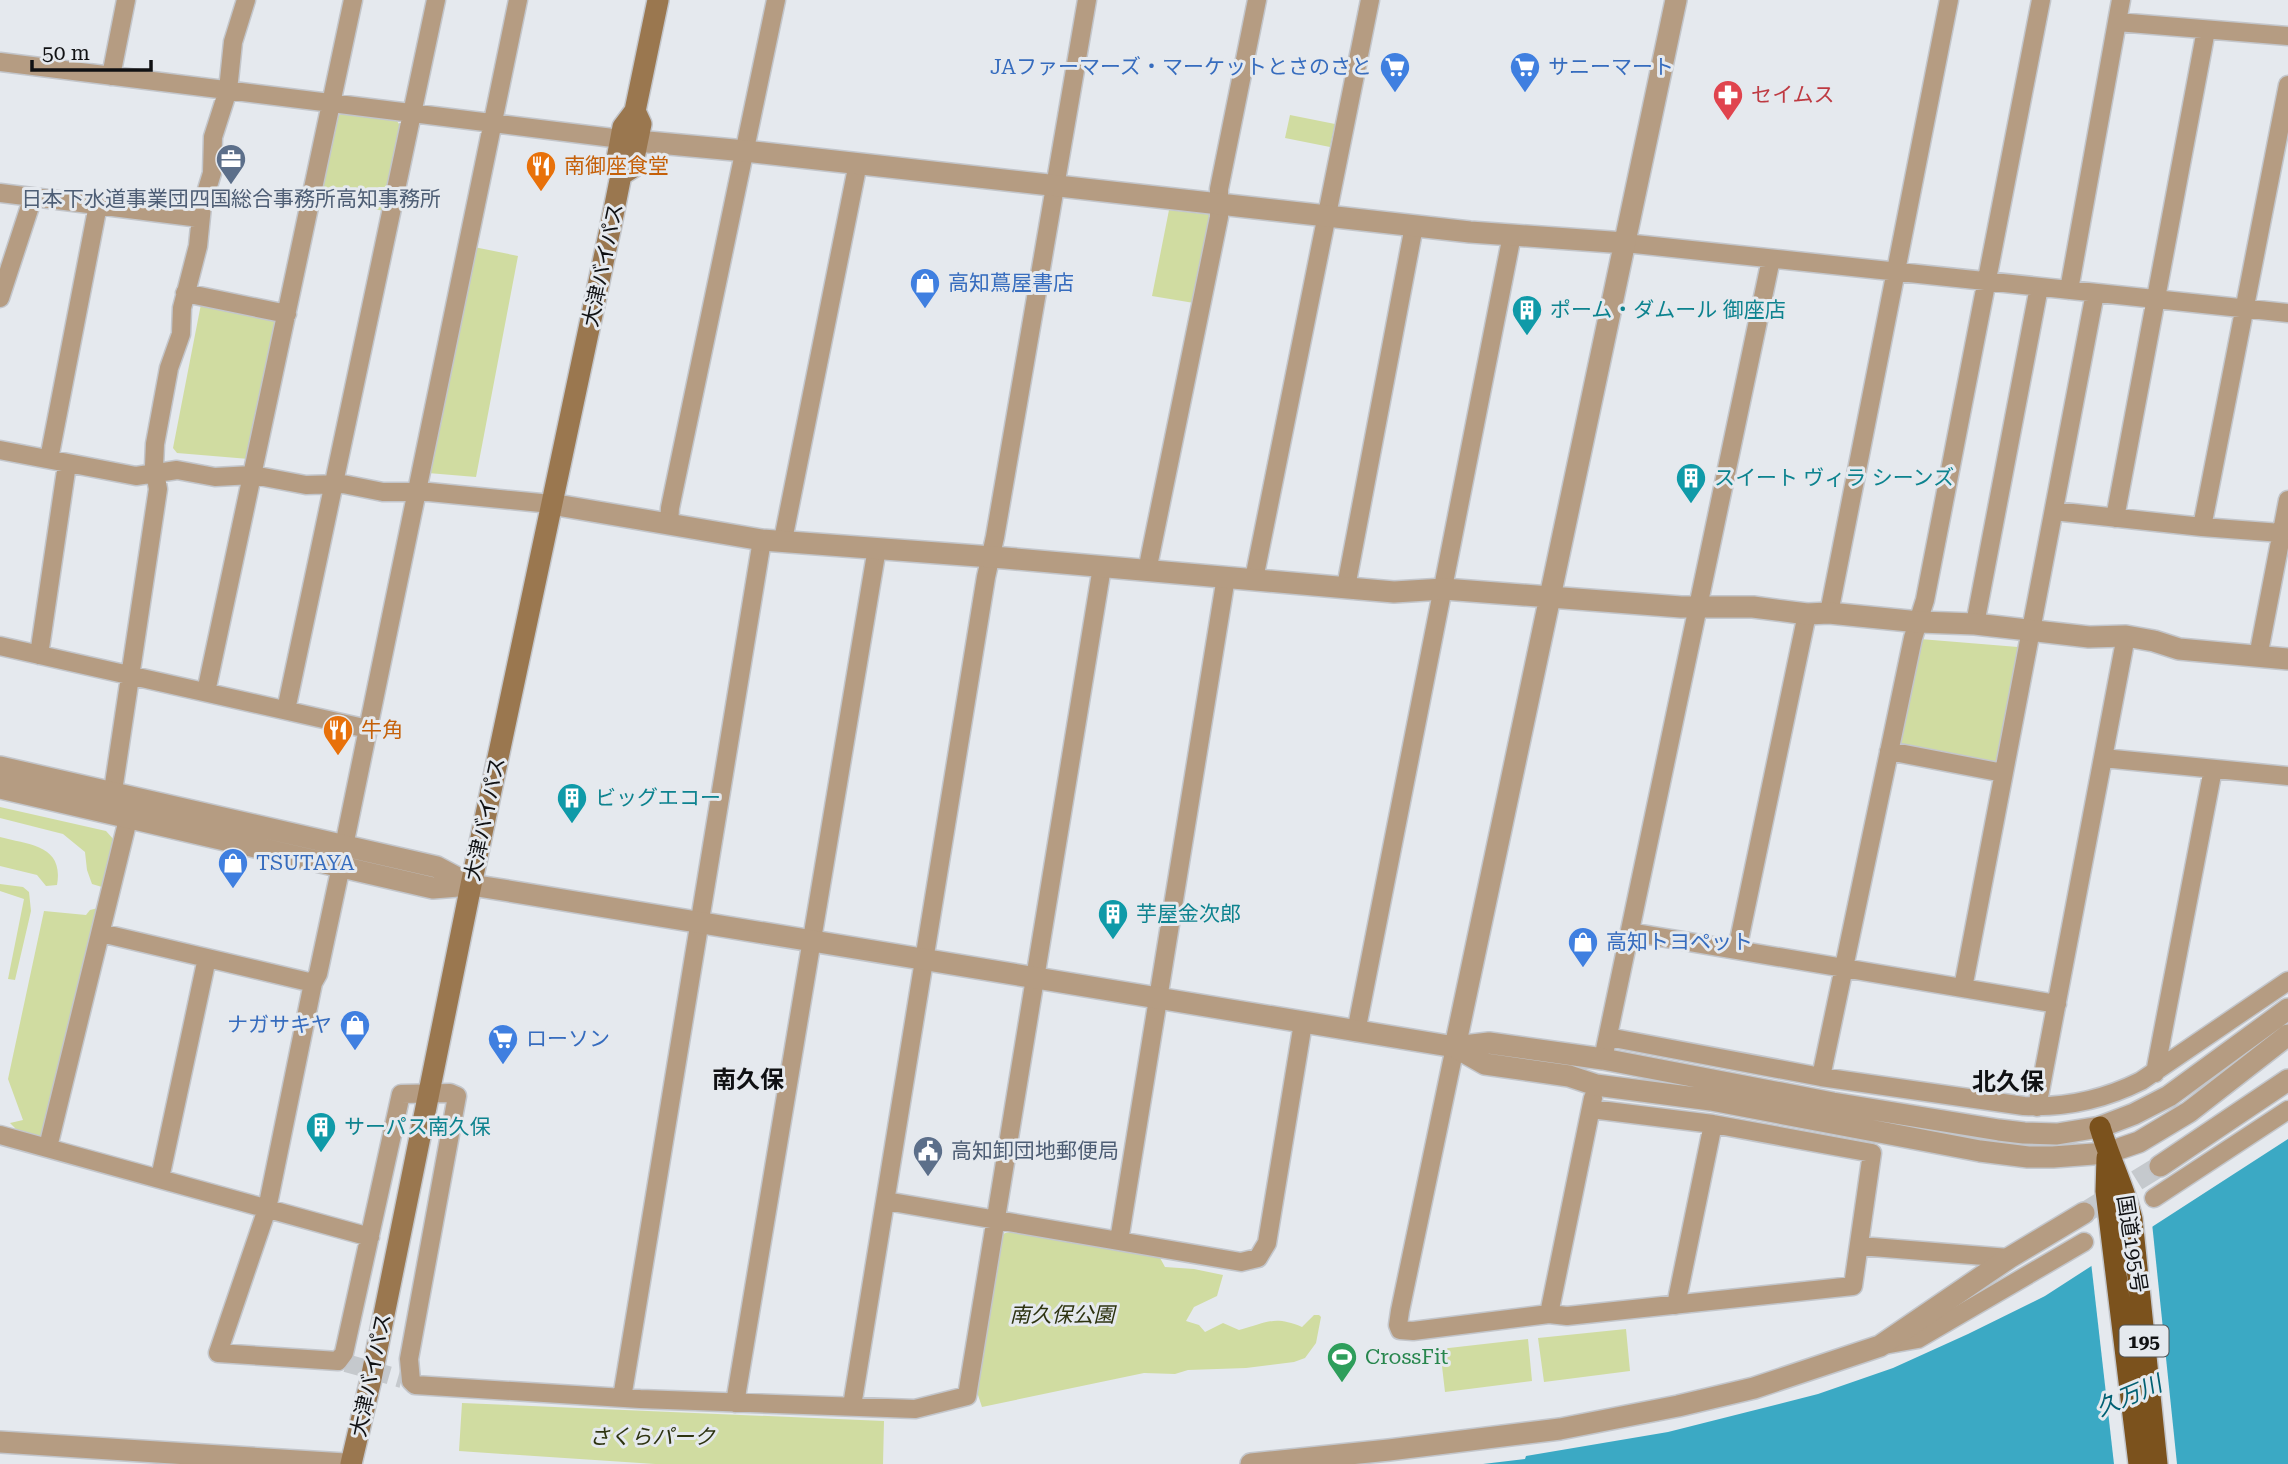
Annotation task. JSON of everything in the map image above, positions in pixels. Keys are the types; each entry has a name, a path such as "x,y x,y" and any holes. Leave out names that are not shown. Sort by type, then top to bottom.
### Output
{"highway":[{"name":"国道195号","path":"2100,1127 2107,1153 2125,1189 2132,1219 2157,1464"},
{"name":"国道195号","path":"2107,1153 2106,1191 2139,1464"}],"main road":[{"name":"大津バイパス","path":"350,1460 371,1379 471,885 621,175 632,169 629,140 641,124 635,111 658,0"}],"street":[{"path":"111,76 126,0"},
{"path":"48,1147 101,933 125,802 130,676 158,489 155,444 169,368 181,334 185,293 198,246 200,218 212,173 214,137 228,90 233,42 246,0"},
{"path":"206,692 353,0"},
{"path":"286,710 436,0"},
{"path":"518,0 343,856 313,983 267,1209 218,1353 342,1362 401,1094 450,1093 457,1096 406,1380 423,1387 915,1409 967,1396 1102,567"},
{"path":"669,524 670,508 776,0"},
{"path":"852,1406 991,557 1087,0"},
{"path":"1147,570 1219,217 1219,189 1257,0"},
{"path":"1254,579 1370,0"},
{"path":"1591,1109 1713,1124 1872,1153 1853,1286 1567,1316 1549,1314 1413,1331 1404,1331 1398,1325 1676,0"},
{"path":"1829,613 1949,0"},
{"path":"1821,1077 1913,638 1919,622 2041,0"},
{"path":"2069,290 2121,0"},
{"path":"2117,22 2288,36"},
{"path":"2115,518 2206,30"},
{"path":"0,62 629,140 745,150 1414,226 1625,243 2288,313"},
{"path":"2202,527 2288,85"},
{"path":"622,1398 700,922 772,540 858,163"},
{"path":"0,193 200,218"},
{"path":"0,298 33,197"},
{"path":"39,655 58,462 99,205"},
{"path":"1346,587 1414,226"},
{"path":"1356,1032 1512,235"},
{"path":"1603,1059 1771,259"},
{"path":"1975,624 2039,287"},
{"path":"185,293 287,314"},
{"path":"1963,988 2095,293"},
{"path":"0,450 136,477 177,470 215,477 253,475 306,485 334,484 383,492 417,492 551,505 772,540 1394,592 1444,589 1697,608 1753,607 1807,614 1829,613 1919,622 1975,624 2089,637 2126,636 2179,649 2288,659"},
{"path":"2259,657 2288,499"},
{"path":"2054,511 2281,533"},
{"path":"734,1403 877,548"},
{"path":"1119,1241 1227,577"},
{"path":"1737,950 1807,614"},
{"path":"2038,1107 2126,636"},
{"path":"0,646 368,729"},
{"path":"1889,751 2003,773"},
{"path":"2103,758 2288,776"},
{"path":"0,767 125,802 343,856 437,867 471,885 1455,1048 1489,1043 1603,1059 1833,1103 2024,1133 2057,1133 2100,1127 2134,1114 2169,1096 2288,1009"},
{"path":"2155,1073 2213,769"},
{"path":"0,788 125,802"},
{"path":"1630,932 2057,1004"},
{"path":"101,933 313,983"},
{"path":"160,1178 207,958"},
{"path":"1608,1037 1821,1077 2038,1107 2065,1106 2121,1091 2155,1073 2288,981"},
{"path":"886,1201 1241,1262 1258,1258 1267,1243 1303,1023"},
{"path":"1455,1048 1485,1064 1569,1076 1596,1085 1711,1100 1998,1154 2053,1157 2107,1153 2139,1142 2189,1112 2288,1035"},
{"path":"2160,1166 2288,1080"},
{"path":"1549,1314 1596,1085"},
{"path":"2154,1198 2288,1110"},
{"path":"1676,1305 1713,1124"},
{"path":"0,1135 370,1237"},
{"path":"1880,1346 2009,1258 2084,1213"},
{"path":"1251,1464 1560,1429 1754,1388 1880,1346 1918,1339 2084,1242"},
{"path":"1860,1246 2009,1258"},
{"path":"0,1442 350,1460"}],"green space":[{"path":"341,114 397,121 401,127 384,211 318,198 335,118"},
{"path":"1290,115 1335,124 1330,147 1285,138"},
{"path":"1169,210 1213,215 1194,303 1152,296"},
{"path":"474,247 518,256 476,477 428,473"},
{"path":"201,304 273,318 277,324 249,459 177,453 173,448"},
{"path":"1920,639 2018,647 1997,760 1992,765 1905,748 1899,742"},
{"path":"0,807 106,831 115,841 102,887 92,884 85,852 63,834 0,818"},
{"path":"0,837 33,845 50,854 58,872 57,885 46,886 37,875 0,866"},
{"path":"0,884 23,887 29,892 31,911 15,980 8,979 24,899 0,891"},
{"path":"98,908 40,1142 18,1136 10,1123 23,1120 8,1079 44,911 86,915 90,910"},
{"name":"南久保公園","path":"1011,1232 1061,1241 1093,1243 1159,1256 1165,1267 1223,1275 1217,1296 1194,1307 1186,1321 1199,1325 1205,1332 1223,1323 1239,1330 1277,1321 1302,1327 1314,1315 1319,1315 1321,1317 1316,1343 1305,1358 1294,1362 1246,1368 1188,1370 1175,1374 1144,1373 982,1407 976,1389 1000,1238"},
{"path":"1626,1329 1630,1371 1544,1382 1538,1338"},
{"path":"1528,1339 1532,1381 1445,1392 1440,1349"},
{"name":"さくらパーク","path":"462,1403 884,1421 883,1464 655,1464 459,1451"}],"water":[{"name":"久万川","path":"2288,1139 2288,1464 1483,1464 1525,1459 1526,1456 1668,1432 1818,1394 1893,1368 2045,1296"}],"pier":[{"path":"2152,1223 2177,1464 2114,1464 2091,1262"}],"tunnel":[{"path":"2084,1213 2160,1166"},
{"path":"346,1363 402,1379"}],"place":[{"name":"JAファーマーズ・マーケットとさのさと","path":"1395,94"},
{"name":"サニーマート","path":"1525,94"},
{"name":"セイムス","path":"1728,122"},
{"name":"日本下水道事業団四国総合事務所高知事務所","path":"231,186"},
{"name":"南御座食堂","path":"541,193"},
{"name":"高知蔦屋書店","path":"925,310"},
{"name":"ポーム・ダムール 御座店","path":"1527,337"},
{"name":"スイート ヴィラ シーンズ","path":"1691,505"},
{"name":"牛角","path":"338,757"},
{"name":"ビッグエコー","path":"572,825"},
{"name":"TSUTAYA","path":"233,890"},
{"name":"芋屋金次郎","path":"1113,941"},
{"name":"高知トヨペット","path":"1583,969"},
{"name":"ナガサキヤ","path":"355,1052"},
{"name":"ローソン","path":"503,1066"},
{"name":"サーパス南久保","path":"321,1154"},
{"name":"高知卸団地郵便局","path":"928,1178"},
{"name":"CrossFit","path":"1342,1384"}],"district":[{"name":"南久保","path":"748,1080"},
{"name":"北久保","path":"2008,1082"}]}
